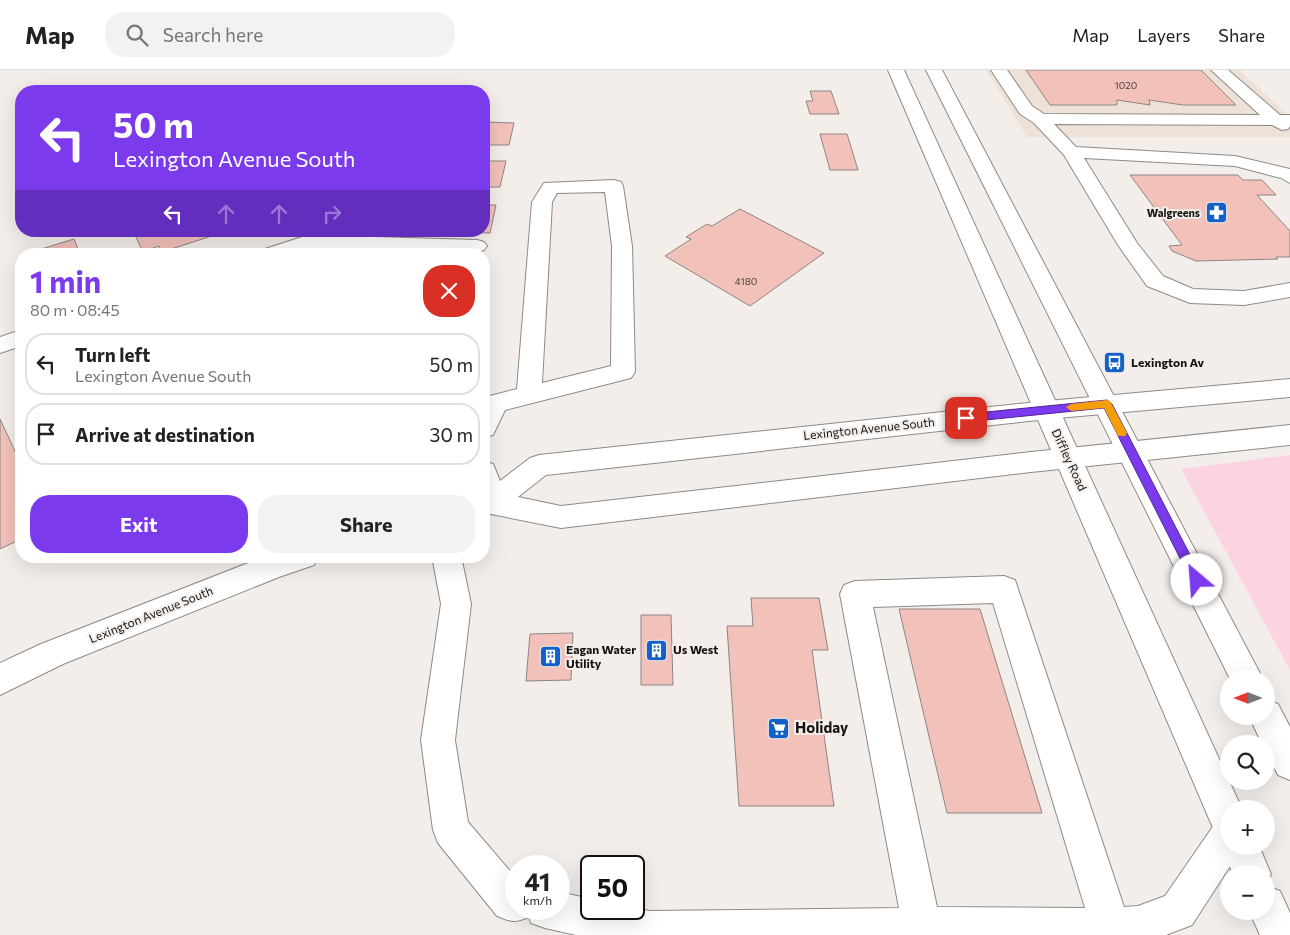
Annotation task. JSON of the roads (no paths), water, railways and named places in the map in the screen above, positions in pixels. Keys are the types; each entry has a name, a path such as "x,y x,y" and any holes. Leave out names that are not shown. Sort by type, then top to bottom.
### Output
{"main road":[{"name":"Diffley Road","path":"896,70 1220,802"},
{"path":"934,70 1242,670"},
{"path":"999,70 1026,110 1040,119 1071,152 1128,245 1155,281 1190,296 1244,298 1290,290"},
{"path":"1219,70 1283,120 1290,133"},
{"path":"1040,119 1283,120"},
{"path":"1071,152 1235,161 1287,174 1290,177"},
{"path":"490,414 495,403 530,395 623,372 622,246 614,186 551,187 542,202 530,395"},
{"path":"287,248 302,243 336,248 362,237 477,246"},
{"path":"0,345 15,340"},
{"name":"Lexington Avenue South","path":"490,502 539,465 1046,410 1290,388"},
{"path":"490,504 560,517 1068,458 1290,436"},
{"name":"Lexington Avenue South","path":"0,680 52,654 283,563"},
{"path":"447,563 456,604 438,740 452,830 505,895"},
{"path":"902,930 854,594 1004,589 1111,928"},
{"path":"1271,725 1290,763"},
{"path":"570,915 650,933 902,930 1070,931 1138,926 1178,911 1220,849"},
{"path":"1273,920 1280,935"}],"place":[{"name":"Walgreens","path":"1216,213"},
{"name":"Lexington Av","path":"1115,363"},
{"name":"Us West","path":"657,650"},
{"name":"Eagan Water Utility","path":"550,657"},
{"name":"Holiday","path":"779,728"}]}
